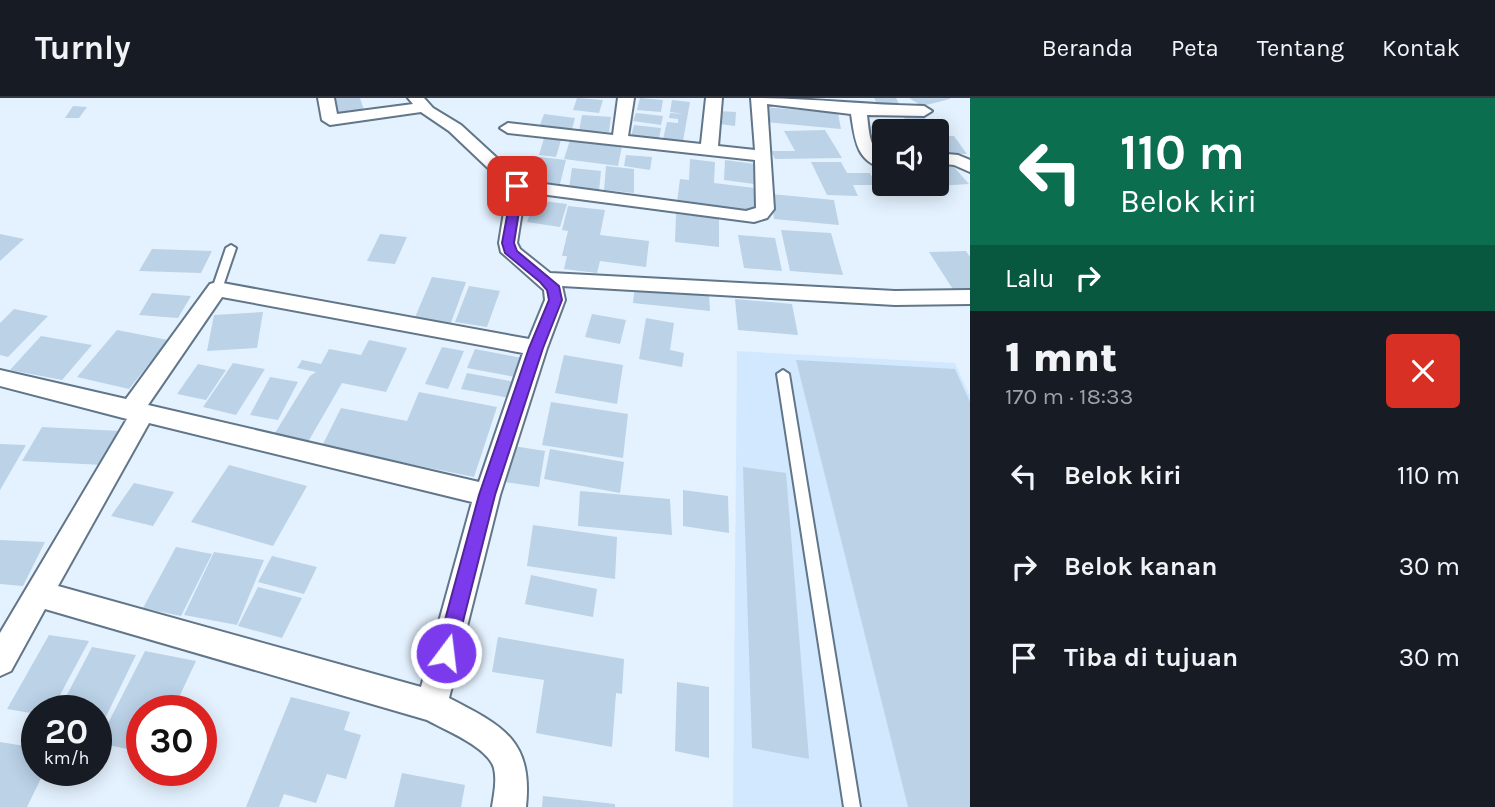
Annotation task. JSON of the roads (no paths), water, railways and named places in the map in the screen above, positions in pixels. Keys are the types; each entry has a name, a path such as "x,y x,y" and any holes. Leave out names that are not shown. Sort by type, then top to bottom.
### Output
{"street":[{"path":"326,98 330,120 420,102 456,128 517,186 749,217 762,212 766,207 759,98 798,100 858,110 924,111"},
{"path":"620,139 626,98"},
{"path":"709,151 714,98"},
{"path":"858,110 868,156 872,161"},
{"path":"508,128 762,156"},
{"path":"949,159 958,160 970,167"},
{"path":"432,706 487,495 536,348 555,300 554,289 517,259 508,243 517,186"},
{"path":"545,279 895,298 970,297"},
{"path":"0,661 137,413 217,289 536,348"},
{"path":"0,379 487,495"},
{"path":"39,594 432,706 499,744 511,763 514,782 509,807"}],"lane":[{"path":"217,289 230,248"},
{"path":"783,374 852,807"}]}
